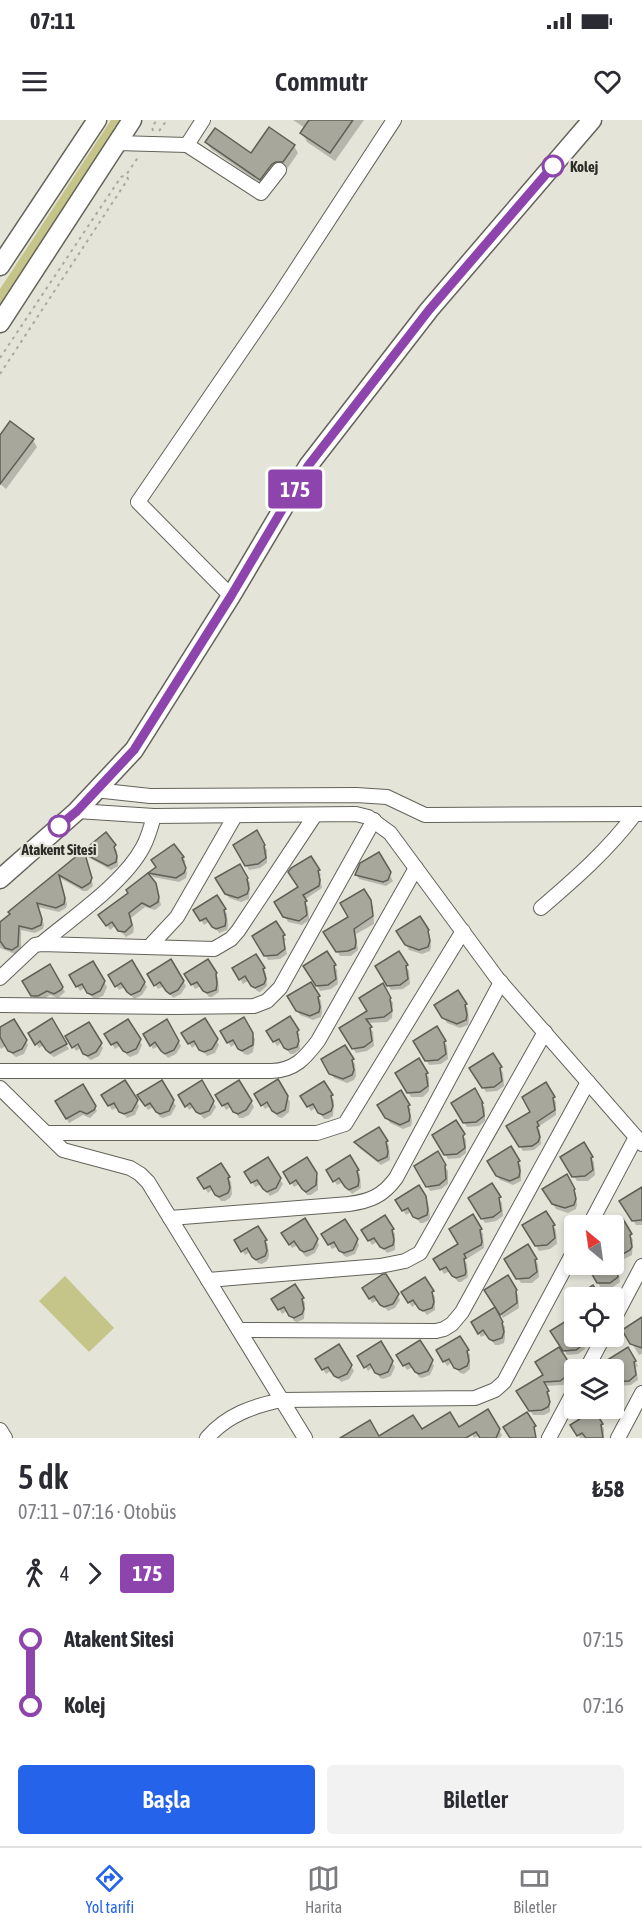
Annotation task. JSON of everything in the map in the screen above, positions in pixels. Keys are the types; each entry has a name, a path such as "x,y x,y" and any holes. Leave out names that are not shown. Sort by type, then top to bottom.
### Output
{"main road":[{"path":"0,266 97,120"},
{"path":"0,323 132,120"},
{"path":"0,879 77,811 134,750 231,596 308,466 429,310 587,123"}],"street":[{"path":"187,145 203,120"},
{"path":"231,596 138,502 279,296 394,120"},
{"path":"117,142 187,145 261,194 279,170"},
{"path":"95,790 150,796 356,795 387,797 425,815 639,814"},
{"path":"77,811 154,816 356,814 374,820 390,833 501,982 639,1141 595,1215"},
{"path":"541,908 589,867 639,814"},
{"path":"0,978 35,945 41,944 214,949 231,939 315,815"},
{"path":"41,944 132,864 144,847 154,816"},
{"path":"149,947 177,917 235,816"},
{"path":"0,1005 174,1007 261,1004 274,996 280,988 374,820"},
{"path":"0,1071 272,1071 291,1068 306,1056 318,1041 416,868"},
{"path":"46,1133 317,1132 345,1124 463,931"},
{"path":"170,1218 349,1204 363,1202 381,1195 396,1178 501,982"},
{"path":"208,1280 380,1266 405,1262 420,1253 545,1032"},
{"path":"239,1330 436,1332 444,1329 462,1312 588,1082"},
{"path":"0,1088 63,1150 130,1167 148,1182 305,1438"},
{"path":"624,1300 642,1266"},
{"path":"207,1438 224,1422 237,1414 261,1404 282,1400 476,1398 495,1390 504,1382 564,1270"},
{"path":"618,1438 642,1393"},
{"path":"549,1438 564,1410"},
{"path":"0,1430 5,1438"}],"path":[{"path":"157,120 152,127 153,134 161,130 167,120"},
{"path":"0,358 122,177 126,175 128,179 0,374"}],"shaded area":[{"path":"111,120 123,120 0,306 0,289"},
{"path":"65,1276 114,1328 89,1352 39,1301"}],"building":[{"path":"309,120 353,120 330,153 300,133"},
{"path":"269,127 295,145 283,162 272,164 260,180 205,142 215,128 251,153"},
{"path":"10,421 34,439 0,484 0,435"},
{"path":"257,830 265,845 266,858 258,864 245,866 233,845"},
{"path":"106,832 116,845 114,847 116,862 108,866 85,854 92,878 90,883 82,888 59,875 65,898 64,904 56,908 37,903 42,919 41,925 32,929 19,926 18,946 12,950 5,948 0,941 0,922 10,914 8,912"},
{"path":"174,844 184,857 182,858 186,868 184,873 176,878 148,873 156,867 151,860"},
{"path":"379,852 391,872 388,880 383,882 355,875 360,863"},
{"path":"311,856 320,870 318,871 320,880 319,886 303,895 307,901 305,902 307,915 299,921 283,917 274,902 298,887 288,872"},
{"path":"240,864 248,878 249,889 247,894 238,898 225,894 215,878"},
{"path":"148,873 156,883 158,902 150,907 142,903 129,913 132,925 125,932 118,931 112,922 106,926 98,915 128,893 126,890"},
{"path":"364,889 371,900 373,916 354,929 355,948 336,952 323,932 348,917 340,903"},
{"path":"217,895 226,909 224,910 226,920 225,926 216,929 206,918 200,921 193,910"},
{"path":"420,916 429,930 430,941 428,947 419,950 405,945 396,931"},
{"path":"276,921 285,935 283,936 285,949 277,955 264,956 252,936"},
{"path":"327,951 336,965 334,966 336,979 328,985 316,986 303,966"},
{"path":"399,951 408,965 406,966 408,979 400,985 387,986 375,966"},
{"path":"256,954 265,968 263,969 266,979 264,984 255,988 245,976 239,980 232,968"},
{"path":"171,959 184,981 178,990 170,994 160,982 154,986 147,974"},
{"path":"208,959 217,973 217,984 216,990 207,993 197,982 191,985 184,974"},
{"path":"132,960 145,982 140,991 131,995 121,983 115,987 108,975"},
{"path":"93,961 105,981 100,991 92,995 87,993 82,984 76,987 69,975"},
{"path":"50,964 63,987 54,994 47,991 38,996 31,996 22,981"},
{"path":"311,982 320,996 318,997 320,1007 319,1012 310,1016 296,1011 287,996"},
{"path":"383,983 391,998 392,1011 384,1017 366,1019 372,1027 370,1028 372,1041 364,1047 352,1049 339,1028 367,1011 359,998"},
{"path":"458,990 467,1004 465,1005 467,1015 466,1020 457,1024 442,1018 434,1005"},
{"path":"290,1016 299,1030 297,1032 299,1041 297,1047 288,1050 284,1048 279,1039 273,1042 266,1031"},
{"path":"244,1017 253,1033 253,1045 242,1051 238,1049 233,1040 227,1043 220,1031"},
{"path":"52,1018 67,1044 50,1053 40,1041 35,1045 28,1033"},
{"path":"205,1018 218,1039 212,1049 204,1052 199,1050 194,1041 188,1044 181,1033"},
{"path":"14,1019 27,1040 22,1049 13,1053 8,1051 0,1037 0,1027"},
{"path":"128,1019 141,1039 136,1049 127,1053 117,1042 111,1045 104,1034"},
{"path":"167,1019 179,1041 174,1050 165,1054 155,1042 150,1046 143,1034"},
{"path":"89,1022 102,1043 96,1052 88,1056 83,1054 78,1044 72,1048 65,1036"},
{"path":"437,1026 446,1041 444,1042 446,1054 438,1060 425,1061 413,1041"},
{"path":"345,1045 354,1059 352,1060 354,1070 352,1075 343,1079 329,1074 321,1059"},
{"path":"493,1053 502,1067 500,1068 502,1081 494,1087 482,1088 469,1068"},
{"path":"419,1058 428,1073 426,1074 428,1086 420,1092 407,1093 395,1073"},
{"path":"278,1079 288,1096 285,1110 277,1114 272,1111 267,1102 261,1106 254,1094"},
{"path":"125,1080 138,1100 132,1111 124,1114 119,1112 114,1103 108,1106 101,1095"},
{"path":"162,1080 174,1100 169,1111 160,1114 150,1103 145,1106 137,1095"},
{"path":"202,1080 214,1101 209,1111 200,1114 190,1103 185,1107 178,1095"},
{"path":"239,1080 252,1101 246,1110 238,1114 233,1112 228,1103 222,1106 215,1095"},
{"path":"324,1081 333,1095 331,1096 333,1106 331,1111 323,1115 318,1113 313,1104 307,1107 300,1096"},
{"path":"546,1082 555,1097 553,1098 555,1110 537,1122 540,1137 538,1142 532,1146 519,1147 506,1126 530,1112 522,1097"},
{"path":"83,1084 96,1106 87,1114 80,1111 66,1119 55,1101"},
{"path":"475,1088 483,1103 484,1116 476,1122 463,1123 451,1103"},
{"path":"401,1090 410,1105 408,1106 410,1116 409,1121 400,1125 385,1118 377,1105"},
{"path":"456,1120 465,1134 463,1136 465,1148 457,1154 444,1155 432,1135"},
{"path":"379,1127 388,1141 386,1142 388,1152 387,1157 378,1161 354,1142"},
{"path":"584,1142 593,1157 591,1158 593,1170 585,1176 572,1177 560,1157"},
{"path":"511,1146 520,1161 518,1162 520,1171 519,1177 510,1181 496,1176 487,1161"},
{"path":"438,1151 446,1165 446,1179 439,1185 426,1187 414,1166"},
{"path":"350,1155 359,1170 357,1171 359,1180 358,1186 349,1190 339,1178 333,1182 326,1170"},
{"path":"268,1157 281,1178 276,1188 267,1192 257,1180 251,1183 244,1172"},
{"path":"307,1157 317,1173 316,1185 306,1192 296,1180 290,1184 283,1172"},
{"path":"221,1163 230,1177 228,1178 230,1188 228,1193 219,1197 215,1195 210,1186 204,1189 197,1178"},
{"path":"567,1174 575,1189 576,1199 574,1205 565,1208 552,1204 542,1189"},
{"path":"492,1183 501,1197 499,1198 501,1211 493,1217 481,1219 468,1198"},
{"path":"419,1185 426,1196 428,1210 427,1215 418,1219 413,1217 408,1208 402,1211 395,1200"},
{"path":"642,1187 642,1220 632,1221 619,1201"},
{"path":"546,1211 555,1225 553,1226 555,1238 547,1245 535,1246 522,1225"},
{"path":"473,1214 482,1229 480,1230 482,1242 481,1245 464,1254 466,1258 464,1259 465,1275 456,1278 446,1267 440,1270 433,1259 458,1244 449,1229"},
{"path":"385,1215 394,1229 392,1230 394,1240 393,1245 384,1249 374,1238 368,1241 361,1230"},
{"path":"305,1218 318,1239 313,1249 304,1252 294,1241 289,1245 281,1233"},
{"path":"345,1219 358,1239 353,1250 344,1253 339,1251 334,1242 328,1245 321,1234"},
{"path":"624,1221 632,1234 630,1235 632,1247 624,1253"},
{"path":"258,1226 267,1240 265,1241 267,1251 265,1256 256,1260 247,1248 241,1252 234,1240"},
{"path":"528,1244 537,1259 535,1260 537,1272 529,1278 516,1279 504,1259"},
{"path":"386,1274 399,1294 393,1304 384,1307 374,1296 369,1299 362,1288"},
{"path":"508,1275 517,1290 517,1303 500,1315 484,1290"},
{"path":"592,1275 618,1275 610,1283 597,1283"},
{"path":"425,1277 434,1291 432,1292 434,1302 432,1308 423,1311 413,1300 408,1303 401,1292"},
{"path":"295,1284 304,1298 302,1299 304,1309 302,1314 294,1318 289,1316 284,1307 278,1310 271,1299"},
{"path":"495,1307 503,1322 504,1332 502,1338 493,1341 483,1330 478,1334 471,1322"},
{"path":"642,1317 642,1348 630,1344 624,1329"},
{"path":"564,1322 564,1347 580,1347 576,1350 563,1351 550,1331"},
{"path":"460,1336 469,1350 467,1351 469,1361 467,1366 459,1370 454,1368 449,1359 443,1362 436,1350"},
{"path":"420,1340 433,1360 428,1371 419,1374 409,1363 403,1366 396,1355"},
{"path":"381,1341 393,1361 388,1372 380,1375 375,1373 370,1364 364,1368 357,1356"},
{"path":"339,1344 352,1365 347,1374 338,1378 328,1367 322,1370 315,1359"},
{"path":"559,1347 567,1359 564,1359 564,1378 560,1381 544,1382 549,1391 547,1392 550,1402 548,1407 529,1411 516,1391 543,1375 535,1362"},
{"path":"628,1347 636,1361 634,1362 636,1375 629,1381 624,1381 624,1359 609,1359"},
{"path":"488,1409 500,1429 496,1438 480,1438 476,1432 466,1438 340,1438 370,1420 379,1436 413,1415 422,1429 450,1412 459,1427"},
{"path":"527,1412 536,1426 534,1427 536,1438 510,1438 503,1427"},
{"path":"580,1419 600,1419 603,1424 601,1425 603,1438 586,1438 582,1433 577,1436 570,1425"}],"bus line":[{"name":"175","path":"59,826 77,811 134,750 231,596 308,466 429,310 553,166"}],"place":[{"name":"Kolej","path":"553,166"},
{"name":"Atakent Sitesi","path":"59,826"}]}
